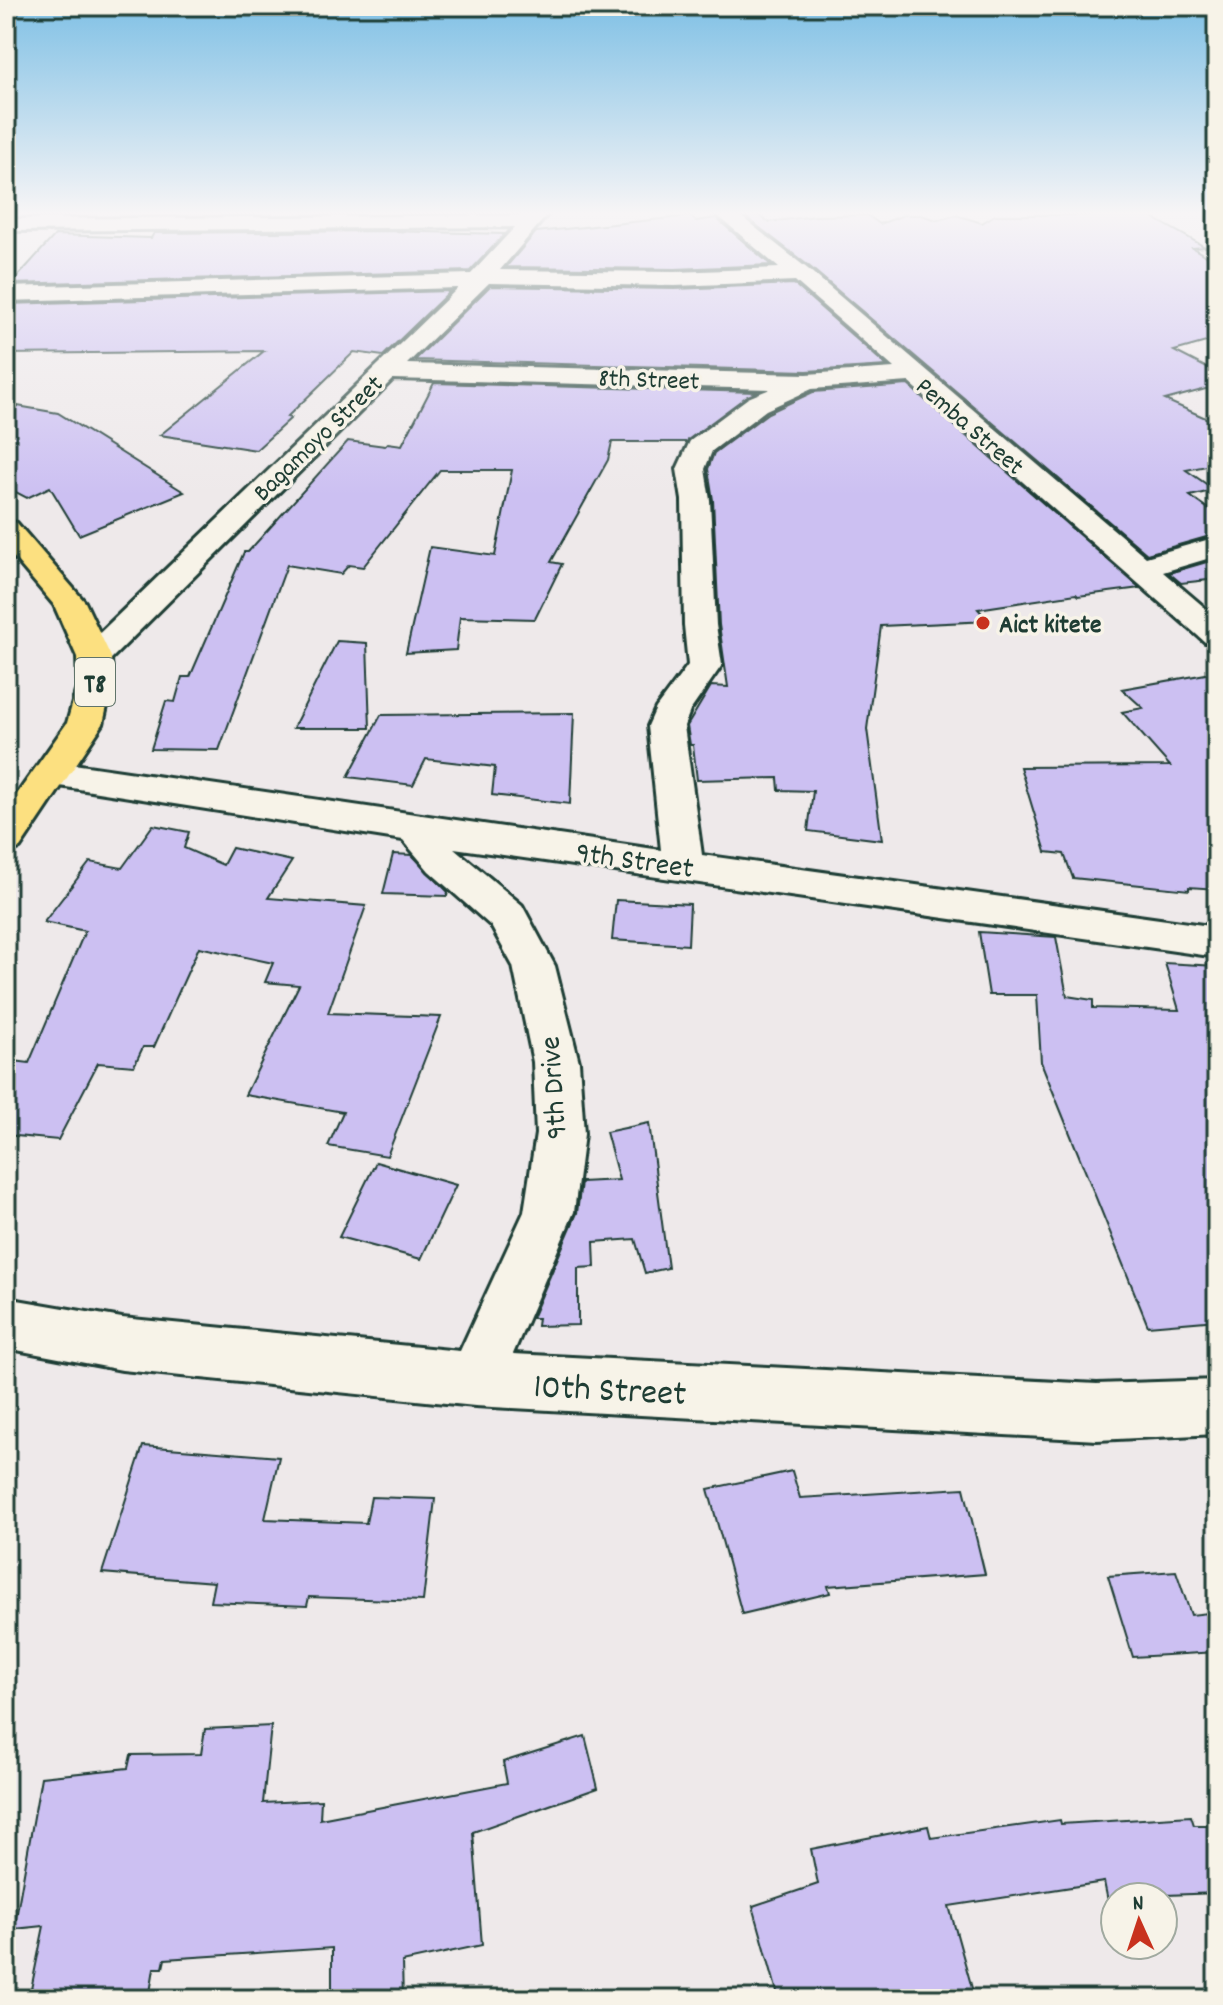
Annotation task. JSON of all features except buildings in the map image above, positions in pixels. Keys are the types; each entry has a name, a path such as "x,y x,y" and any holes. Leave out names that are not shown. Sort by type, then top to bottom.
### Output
{"highway":[{"name":"T8","path":"6,529 69,602 94,657 95,684 85,724 6,839"}],"street":[{"name":"Bagamoyo Street","path":"94,657 450,309"},
{"name":"Pemba Street","path":"839,309 1217,635"},
{"name":"8th Street","path":"386,371 807,382 912,374"},
{"path":"683,865 666,726 674,708 705,665 700,625 696,500 691,469 700,447 757,404 807,382"},
{"path":"1139,569 1217,546"},
{"name":"9th Street","path":"53,773 415,829 1217,942"},
{"name":"9th Drive","path":"415,829 443,861 507,916 534,966 556,1062 560,1134 549,1212 475,1379"},
{"name":"10th Street","path":"6,1323 122,1344 475,1379 1097,1412 1217,1407"}],"place":[{"name":"Aict kitete","path":"983,623"}]}
